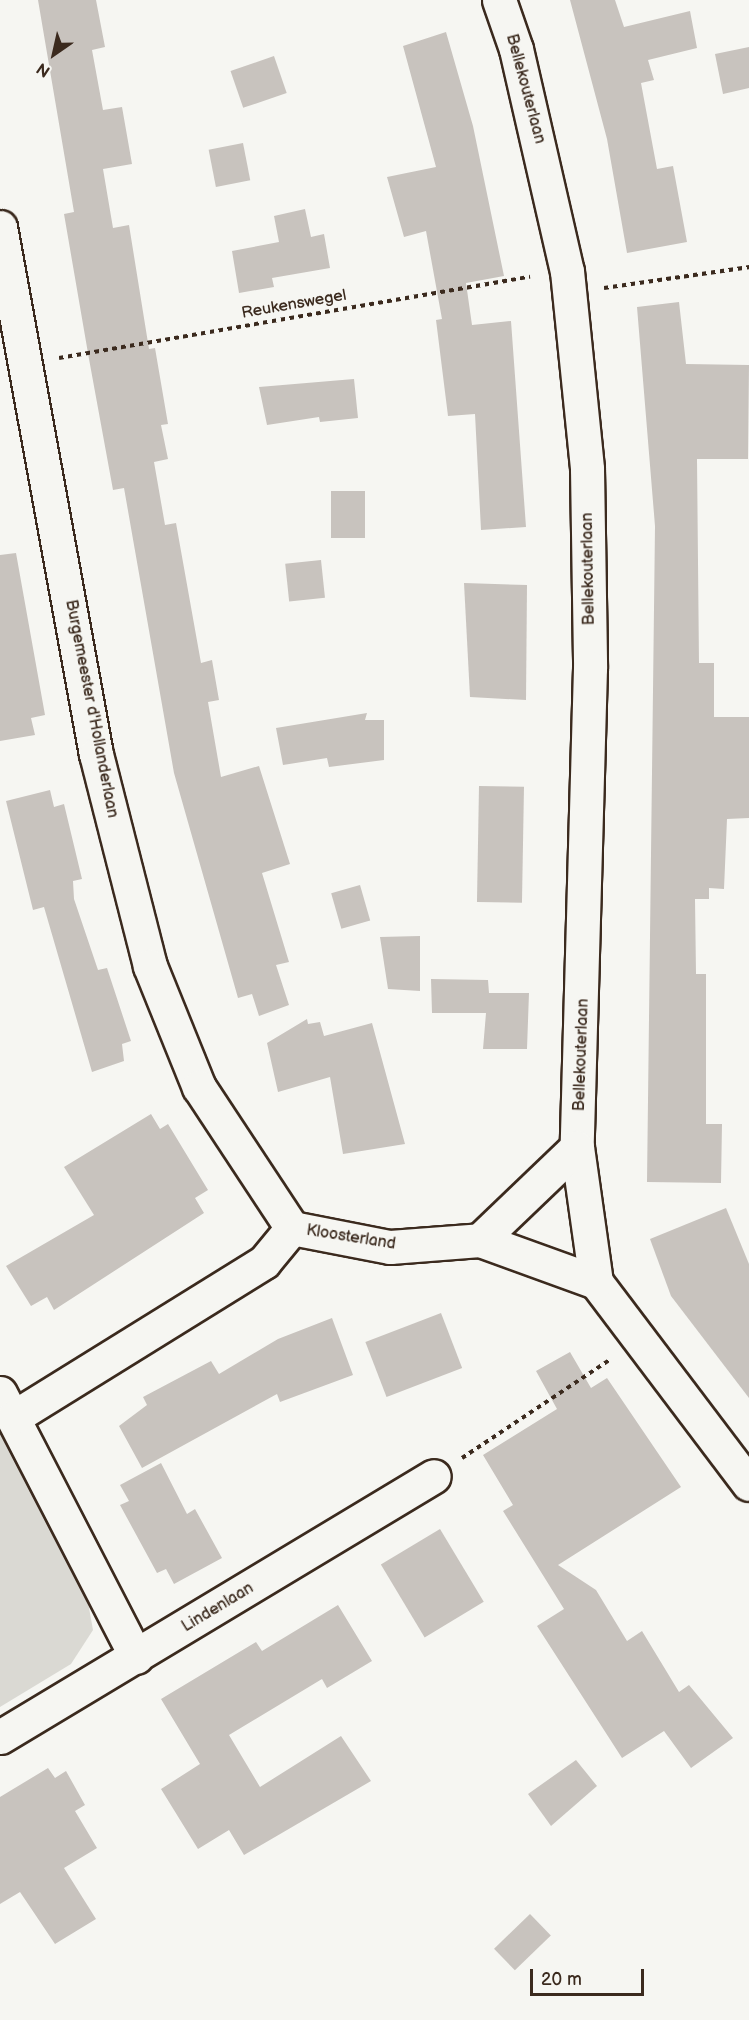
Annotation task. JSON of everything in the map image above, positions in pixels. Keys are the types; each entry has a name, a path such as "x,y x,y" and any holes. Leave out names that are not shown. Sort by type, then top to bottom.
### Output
{"street":[{"name":"Bellekouterlaan","path":"499,0 528,95 569,282 587,469 590,668 577,1147 596,1282 749,1484"},
{"name":"Burgemeester d'Hollanderlaan","path":"0,226 96,754 150,966 199,1087 292,1228"},
{"path":"480,1240 577,1147"},
{"name":"Kloosterland","path":"136,1658 7,1405 264,1262 292,1228 390,1247 480,1240 596,1282"},
{"name":"Lindenlaan","path":"0,1737 136,1658 434,1476"}],"path":[{"name":"Reukenswegel","path":"26,364 569,282 749,267"},
{"path":"434,1476 640,1340"}],"shaded area":[{"path":"0,1431 84,1580 93,1630 71,1664 0,1707"}],"building":[{"path":"38,0 96,0 105,47 92,50 103,110 122,107 132,164 103,169 113,228 129,225 149,349 155,348 168,424 161,425 168,459 154,462 165,525 176,523 201,663 212,660 219,700 208,702 221,777 259,766 290,864 262,873 289,962 276,965 289,1005 259,1016 252,994 238,998 174,773 124,488 113,490 89,359 64,214 74,212"},
{"path":"570,0 615,0 624,27 690,11 697,48 648,60 654,80 641,83 657,169 673,166 687,242 627,253 607,139"},
{"path":"446,32 473,126 504,276 466,283 472,325 511,321 526,527 481,530 475,414 448,416 436,320 442,319 426,231 404,237 387,177 436,167 403,46"},
{"path":"749,47 749,88 723,94 715,54"},
{"path":"274,56 287,93 243,108 231,71"},
{"path":"243,143 250,180 216,187 209,150"},
{"path":"305,209 311,237 324,234 330,268 272,278 274,287 239,293 232,251 279,242 274,216"},
{"path":"679,302 686,364 749,365 748,459 697,459 699,663 714,663 714,717 749,717 749,818 727,819 724,889 709,888 709,899 695,899 696,974 706,974 706,1124 722,1124 721,1183 647,1182 655,526 637,307"},
{"path":"354,379 358,418 320,422 319,417 267,425 259,387"},
{"path":"331,491 365,491 365,538 331,538"},
{"path":"16,553 45,715 31,718 35,735 0,741 0,555"},
{"path":"321,560 325,598 289,602 285,564"},
{"path":"464,583 527,585 526,700 470,697"},
{"path":"367,713 365,720 384,720 384,760 329,767 327,758 283,765 276,728"},
{"path":"479,786 524,787 522,903 477,902"},
{"path":"50,790 54,807 64,804 82,879 73,881 74,899 98,970 107,968 131,1041 122,1044 124,1061 92,1072 44,907 33,910 6,801"},
{"path":"360,885 370,921 341,929 331,893"},
{"path":"420,936 420,991 388,989 380,937"},
{"path":"431,979 488,980 489,993 529,993 527,1049 483,1049 486,1013 432,1013"},
{"path":"307,1019 308,1024 320,1022 324,1036 372,1023 405,1144 343,1154 330,1077 278,1092 267,1043"},
{"path":"151,1114 160,1129 168,1124 208,1190 195,1198 204,1213 54,1310 47,1297 31,1306 6,1266 94,1215 64,1167"},
{"path":"726,1208 749,1264 749,1398 671,1296 650,1239"},
{"path":"441,1313 462,1368 387,1397 365,1342"},
{"path":"332,1318 353,1375 280,1402 277,1394 142,1468 119,1426 147,1405 143,1397 211,1361 219,1374 278,1339"},
{"path":"570,1352 591,1388 607,1378 681,1487 558,1565 596,1590 627,1641 642,1631 679,1692 689,1685 733,1738 691,1768 664,1731 622,1758 537,1626 564,1609 503,1511 513,1505 483,1455 557,1409 536,1371"},
{"path":"161,1463 187,1514 195,1509 222,1558 174,1584 166,1569 157,1573 120,1505 129,1501 120,1485"},
{"path":"440,1529 484,1602 425,1637 381,1565"},
{"path":"338,1605 372,1661 327,1688 322,1679 229,1735 260,1787 341,1736 371,1781 244,1855 229,1830 198,1849 161,1789 200,1764 161,1699 256,1642 262,1651"},
{"path":"576,1760 597,1786 551,1826 528,1794"},
{"path":"48,1768 55,1778 66,1771 85,1805 75,1811 97,1848 64,1868 96,1919 55,1944 20,1892 0,1904 0,1797"},
{"path":"530,1914 551,1936 515,1970 494,1949"}]}
